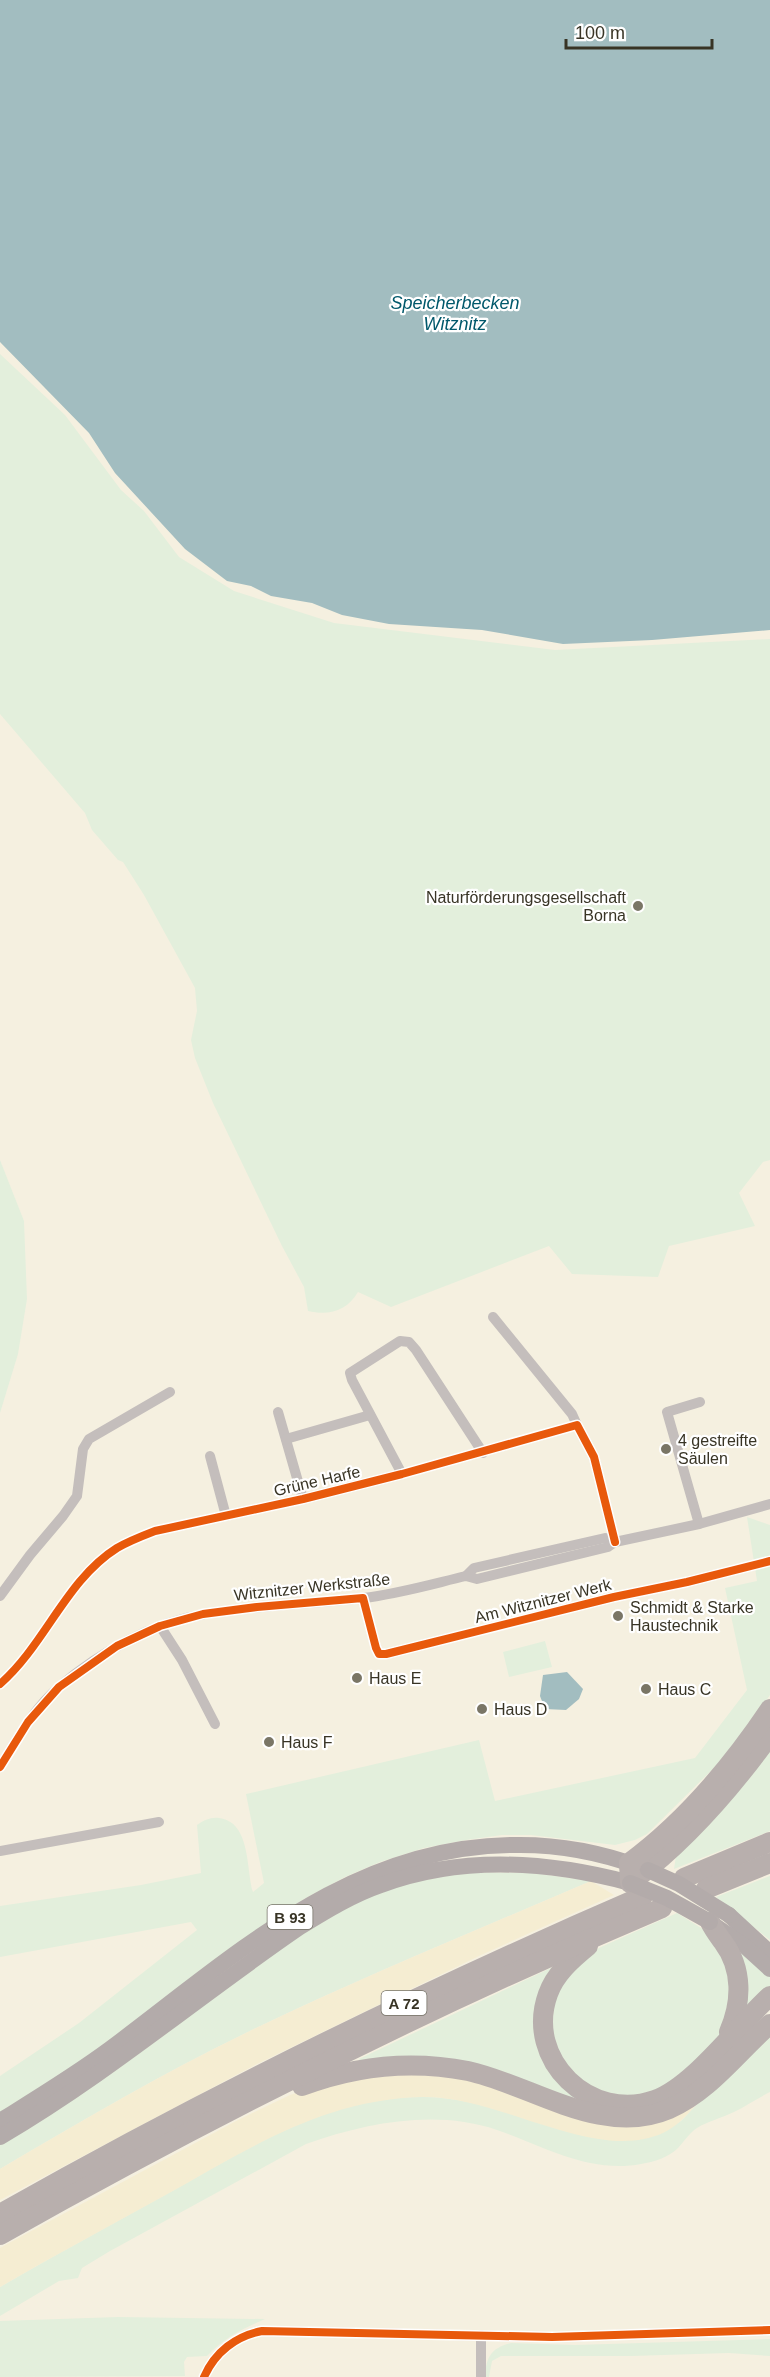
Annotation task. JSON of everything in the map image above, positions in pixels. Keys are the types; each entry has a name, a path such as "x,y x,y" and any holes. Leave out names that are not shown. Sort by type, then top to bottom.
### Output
{"highway":[{"path":"642,1873 652,1845 705,1794 738,1754 770,1709"},
{"path":"642,1873 703,1818 732,1786 770,1735"},
{"path":"684,1878 770,1842"},
{"path":"706,1889 770,1863"},
{"name":"A 72","path":"0,2214 170,2121 375,2017 481,1967 642,1873"},
{"name":"A 72","path":"0,2235 135,2160 401,2025 662,1908"},
{"path":"710,1922 732,1958 739,1984 736,2016 724,2042"},
{"path":"605,1932 576,1956 556,1978 544,2009 544,2036 551,2058 571,2083 586,2095 605,2103 640,2104 657,2099 677,2088 770,1996"},
{"path":"240,2106 266,2101 323,2078 353,2071 413,2065 470,2072 511,2083 586,2111 614,2117 634,2118 655,2114 681,2103 706,2085 770,2024"}],"main road":[{"name":"B 93","path":"0,2121 107,2051 297,1912 370,1874 424,1856 465,1848 503,1845 555,1847 679,1884 729,1915 770,1953"},
{"name":"B 93","path":"0,2137 82,2086 300,1927 331,1908 379,1886 425,1872 505,1864 642,1873 667,1899 710,1922 736,1940 770,1969"}],"street":[{"path":"493,1317 572,1414 594,1457 615,1542"},
{"path":"402,1474 350,1373 400,1341 409,1342 417,1350 483,1453"},
{"path":"0,1596 77,1496 83,1449 88,1439 170,1392"},
{"path":"699,1524 667,1412 700,1402"},
{"name":"Grüne Harfe","path":"278,1412 303,1499"},
{"path":"286,1439 370,1415"},
{"name":"Grüne Harfe","path":"0,1684 22,1662 84,1577 116,1549 155,1531 303,1499 483,1453 577,1425"},
{"path":"210,1456 226,1516"},
{"name":"Witznitzer Werkstraße","path":"0,1767 28,1722 59,1687 117,1646 160,1626 203,1614 363,1598 466,1576 477,1579 770,1504"},
{"name":"Am Witznitzer Werk","path":"363,1598 379,1654 386,1654 770,1561"},
{"path":"160,1626 182,1660 214,1724"},
{"path":"0,1851 159,1822"},
{"path":"206,2374 213,2361 231,2343 262,2331 627,2336 770,2330"},
{"path":"481,2335 481,2377"}],"green space":[{"path":"0,354 65,415 121,490 144,511 179,557 234,591 334,623 555,650 770,639 770,1160 763,1162 739,1193 755,1226 669,1246 658,1277 572,1274 549,1246 391,1307 358,1292 343,1308 323,1313 308,1311 304,1287 213,1103 195,1058 191,1040 197,1011 195,988 144,895 123,862 118,860 92,830 85,813 0,714"},
{"path":"0,1160 24,1221 27,1299 18,1354 0,1413"},
{"path":"747,1517 770,1525 770,1695 726,1756 647,1834 615,1845 531,1835 502,1835 466,1840 424,1848 380,1862 345,1877 304,1899 243,1941 78,2065 0,2114 0,2076 79,2023 197,1930 191,1922 0,1957 0,1906 141,1885 201,1873 197,1825 208,1819 216,1818 229,1821 242,1837 253,1892 264,1883 246,1794 479,1740 495,1801 695,1758 747,1690 725,1588 757,1581"},
{"path":"545,1641 552,1667 509,1677 503,1652"},
{"path":"770,1742 770,1831 674,1869 676,1856"},
{"path":"471,1872 533,1873 591,1881 377,1973 250,2031 155,2080 0,2169 0,2144 61,2107 120,2067 294,1938 352,1905 382,1892 415,1882"},
{"path":"770,1876 770,1940 716,1897"},
{"path":"677,1913 709,1933 732,1973 723,2035 661,2092 612,2098 569,2075 551,2037 556,1987 583,1957"},
{"path":"729,1940 770,1977 770,1987 740,2019"},
{"path":"555,1966 538,2018 587,2101 361,2063 359,2059"},
{"path":"770,2029 770,2092 734,2112 697,2128 680,2146 661,2159 622,2166 585,2162 497,2130 449,2120 401,2121 352,2130 306,2144 110,2251 82,2268 78,2278 59,2281 0,2316 0,2287 224,2161 287,2129 320,2116 388,2099 423,2097 452,2099 481,2105 593,2137 628,2140 645,2137 663,2131 681,2121"},
{"path":"118,2317 265,2319 234,2334 207,2356 187,2357 184,2362 185,2376 0,2377 0,2321"},
{"path":"770,2339 770,2356 729,2353 501,2356 492,2361 489,2377 485,2377 491,2354 511,2343 575,2345"}],"sand":[{"path":"591,1881 614,1895 481,1955 257,2064 0,2200 0,2169 155,2080 292,2011"},
{"path":"392,2073 464,2078 581,2118 688,2105 694,2107 680,2122 663,2133 636,2140 607,2140 545,2126 450,2099 421,2097 385,2100 350,2107 286,2130 255,2145 0,2287 0,2248 9,2243 238,2120 290,2095 333,2081"}],"water":[{"name":"Speicherbecken Witznitz","path":"0,0 770,0 770,630 652,640 563,644 482,630 389,624 342,615 312,603 271,596 251,586 227,581 185,549 115,473 89,433 0,342"},
{"path":"567,1672 583,1689 579,1699 566,1710 545,1709 540,1696 543,1675"}],"cycle path":[{"path":"0,1684 30,1651 84,1577 99,1561 131,1541 155,1531 303,1499 577,1425 594,1457 615,1542"},
{"path":"0,1767 28,1722 59,1687 117,1646 160,1626 203,1614 363,1598 376,1648 379,1654 386,1654 770,1561"},
{"path":"204,2377 214,2360 227,2346 252,2333 262,2331 552,2337 770,2330"}],"place":[{"name":"Naturförderungsgesellschaft Borna","path":"638,906"},
{"name":"4 gestreifte Säulen","path":"666,1449"},
{"name":"Schmidt & Starke Haustechnik","path":"618,1616"},
{"name":"Haus E","path":"357,1678"},
{"name":"Haus C","path":"646,1689"},
{"name":"Haus D","path":"482,1709"},
{"name":"Haus F","path":"269,1742"}]}
